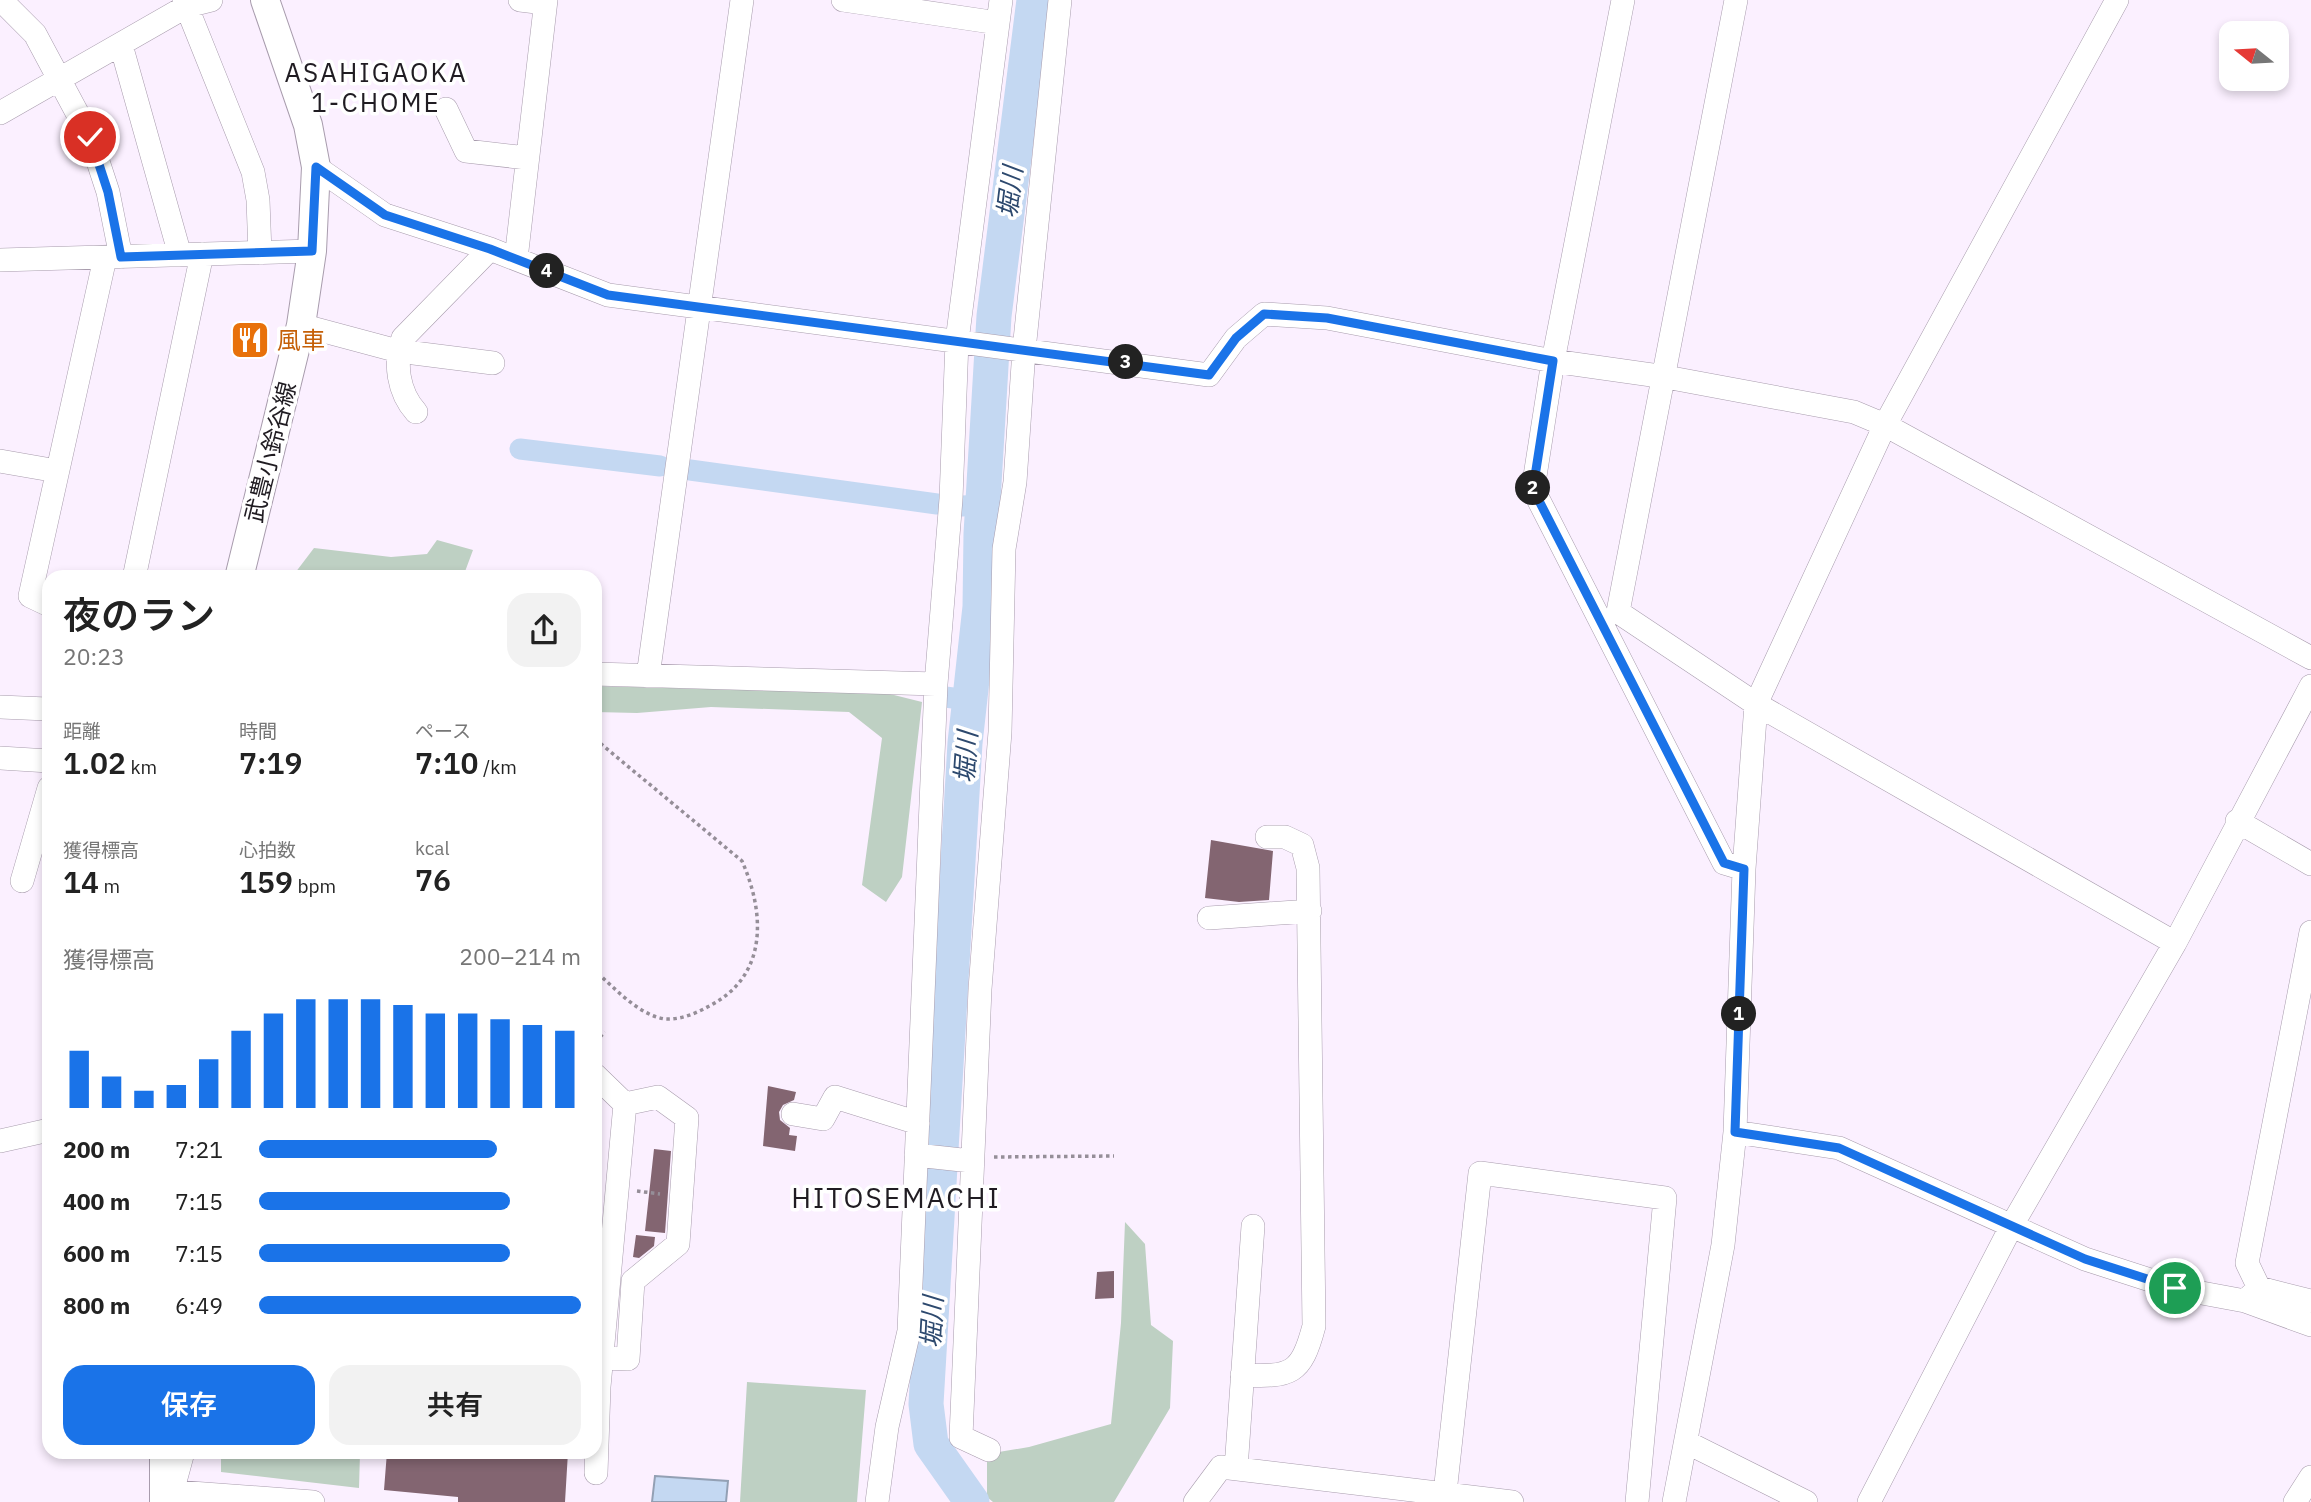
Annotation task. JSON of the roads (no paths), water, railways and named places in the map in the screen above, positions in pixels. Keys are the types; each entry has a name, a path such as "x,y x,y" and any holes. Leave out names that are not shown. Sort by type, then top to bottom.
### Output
{"main road":[{"name":"武豊小鈴谷線","path":"241,570 301,325 312,251 316,167 308,125 265,0"},
{"path":"165,1459 168,1496"}],"street":[{"path":"1,0 35,34 90,137 108,192 113,257 57,471 30,596 42,602"},
{"path":"0,113 121,45 186,3 211,0"},
{"path":"516,259 546,1 520,0"},
{"path":"648,676 742,0"},
{"path":"843,0 999,11 957,341 951,499 936,684 909,1331 887,1427 877,1502"},
{"path":"989,1450 961,1437 971,1161 1000,732 1004,549 1015,482 1024,351 1060,0"},
{"path":"1623,0 1553,361 1533,489 1724,863 1744,869"},
{"path":"1736,0 1666,377 1618,612 1756,704 2175,943"},
{"path":"1674,1502 1723,1245 1735,1132 1744,869 1756,704 1885,425 2117,0"},
{"path":"186,3 253,172 258,200 260,253"},
{"path":"121,45 191,254 135,570"},
{"path":"446,108 466,151 527,158"},
{"path":"316,167 385,215 490,249 608,295 1024,351 1149,364 1209,375 1236,338 1264,314 1327,318 1553,361 1666,377 1854,412 1885,425 2311,657"},
{"path":"416,412 404,399 398,351 403,338 490,249"},
{"path":"0,260 312,251"},
{"path":"301,325 398,351 493,363"},
{"path":"0,461 57,471"},
{"path":"602,674 936,684"},
{"path":"1869,1502 2012,1225 2175,943 2237,821 2311,686"},
{"path":"0,708 42,709"},
{"path":"0,758 42,761"},
{"path":"22,881 42,812"},
{"path":"2237,821 2311,864"},
{"path":"1242,1374 1279,1377 1295,1370 1307,1353 1314,1326 1308,868 1302,845 1285,837 1267,837"},
{"path":"1209,918 1310,911"},
{"path":"2252,1295 2246,1263 2311,932"},
{"path":"602,1082 625,1104"},
{"path":"658,1097 675,1101 687,1118 678,1244 633,1281 628,1359 602,1358 625,1104 658,1097"},
{"path":"793,1114 823,1119 835,1097 918,1124"},
{"path":"0,1141 42,1132"},
{"path":"1735,1132 1839,1148 2085,1259 2175,1288 2311,1301"},
{"path":"916,1155 971,1161"},
{"path":"1445,1498 1480,1172 1665,1198 1637,1502"},
{"path":"1236,1469 1253,1226"},
{"path":"2252,1295 2311,1325"},
{"path":"1686,1442 1806,1502"},
{"path":"181,1459 168,1496 313,1502"},
{"path":"596,1459 596,1473"},
{"path":"1195,1502 1220,1467 1445,1498 1513,1502"},
{"path":"2295,1502 2311,1477"}],"water":[{"path":"655,1476 728,1481 726,1502 652,1502"}],"waterway":[{"name":"堀川","path":"972,1502 931,1444 926,1404 965,743 980,607 981,534 994,316 1034,0"},
{"path":"520,449 660,466"},
{"path":"690,470 937,504"},
{"path":"962,506 983,505"},
{"path":"945,697 969,700"}],"place":[{"name":"風車","path":"250,340"}],"district":[{"name":"ASAHIGAOKA 1-CHOME","path":"376,87"},
{"name":"HITOSEMACHI","path":"896,1197"}]}
